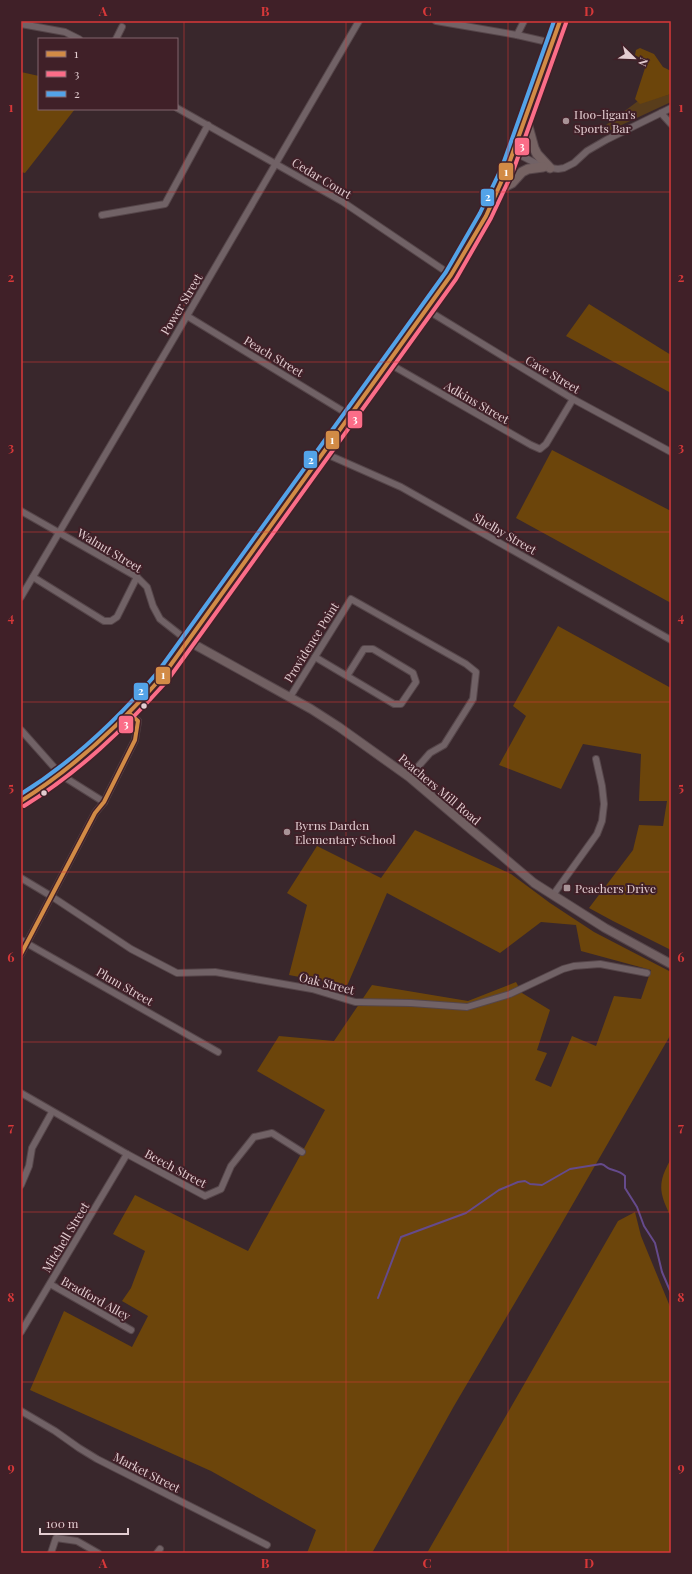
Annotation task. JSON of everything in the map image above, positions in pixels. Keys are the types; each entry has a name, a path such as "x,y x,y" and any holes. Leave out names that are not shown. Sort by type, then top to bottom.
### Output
{"highway":[{"path":"21,801 61,775 104,740 162,677 427,310 480,228 498,190 514,152 560,21"},
{"path":"498,190 512,183 522,172 528,169 546,167 534,148 526,119"}],"main road":[{"name":"Peachers Mill Road","path":"188,641 290,697 339,727 409,777 516,868 553,895 604,928 671,964"}],"street":[{"name":"Power Street","path":"21,597 60,533 359,21"},
{"path":"436,21 517,35 552,43"},
{"path":"517,35 524,21"},
{"path":"21,24 65,32 77,38"},
{"path":"116,38 122,27"},
{"path":"514,152 546,167 564,168 574,163 591,148 671,108"},
{"name":"Cedar Court","path":"178,109 343,202 451,275"},
{"path":"661,112 671,124"},
{"path":"102,215 165,204 208,125"},
{"name":"Cave Street","path":"427,310 573,399 671,452"},
{"name":"Peach Street","path":"186,316 351,416"},
{"name":"Adkins Street","path":"388,363 535,448 540,449 543,448 573,399"},
{"name":"Shelby Street","path":"324,453 401,486 671,640"},
{"name":"Walnut Street","path":"21,511 137,577 147,588 160,619 188,641"},
{"path":"33,577 104,621 110,621 117,617 137,577"},
{"name":"Providence Point","path":"290,697 351,599 444,650 476,672 472,699 444,745 430,752 409,777"},
{"path":"315,657 394,704 401,704 416,682 413,673 373,649 368,648 364,649 347,676"},
{"path":"21,954 24,941 51,896 95,813 104,802 135,740 138,721 129,713"},
{"path":"21,730 61,775 104,802"},
{"path":"553,895 597,834 602,821 604,798 596,759"},
{"name":"Oak Street","path":"21,878 131,949 177,973 215,972 312,989 355,1002 411,1003 467,1007 510,994 563,969 574,966 600,964 647,973"},
{"name":"Plum Street","path":"24,941 218,1052"},
{"name":"Beech Street","path":"21,1093 127,1154 205,1196 221,1189 231,1166 254,1137 272,1134 302,1152"},
{"path":"21,1185 29,1166 32,1148 52,1112"},
{"name":"Mitchell Street","path":"21,1332 127,1154"},
{"name":"Bradford Alley","path":"50,1284 132,1330"},
{"name":"Market Street","path":"21,1411 56,1431 97,1459 267,1545"},
{"path":"51,1553 56,1538 77,1541 98,1553"}],"shaded area":[{"path":"640,48 654,54 663,67 671,71 671,94 640,104 635,99 647,62 635,55 636,50"},
{"path":"21,72 38,76 38,110 74,110 25,173 21,172"},
{"path":"671,94 671,102 613,129 608,131 606,129 606,125 638,101 640,103"},
{"path":"589,304 671,355 671,393 566,336"},
{"path":"552,450 671,511 671,603 516,518"},
{"path":"558,626 671,688 671,950 589,908 633,850 639,825 663,826 667,801 639,801 641,754 583,744 561,789 499,765 526,716 513,706"},
{"path":"415,830 511,874 550,903 594,932 671,972 671,1034 454,1406 372,1553 307,1553 316,1530 211,1471 30,1390 64,1311 132,1347 148,1316 122,1301 131,1288 145,1251 113,1234 135,1195 248,1251 325,1110 257,1071 279,1036 334,1041 372,985 468,1001 516,982 522,993 550,1010 537,1050 547,1053 535,1080 551,1087 572,1036 596,1046 614,996 641,999 651,970 581,951 576,925 541,922 500,953 387,893 347,986 289,975 307,905 287,893 317,846 381,878"},
{"path":"671,1159 671,1217 664,1201 661,1188 663,1175"},
{"path":"635,1212 641,1236 671,1309 671,1553 427,1553 618,1221"}],"waterway":[{"path":"378,1298 401,1237 466,1213 499,1190 518,1182 525,1181 530,1184 542,1185 570,1169 601,1164 609,1169 620,1172 625,1176 625,1188 637,1207 644,1226 655,1243 662,1272 671,1293"}],"transit line":[{"name":"2","path":"21,794 59,768 94,739 157,673 446,272 480,213 502,167 554,21"},
{"name":"1","path":"21,801 60,774 96,744 130,712 162,677 451,275 486,216 507,169 560,21"},
{"name":"3","path":"24,806 64,779 100,749 167,681 456,279 491,218 513,171 566,23"},
{"name":"1","path":"21,954 95,813 104,802 135,740 138,721 129,713"}],"place":[{"name":"Hoo-ligan's Sports Bar","path":"566,121"},
{"name":"Byrns Darden Elementary School","path":"287,832"},
{"name":"Peachers Drive","path":"567,888"}]}
